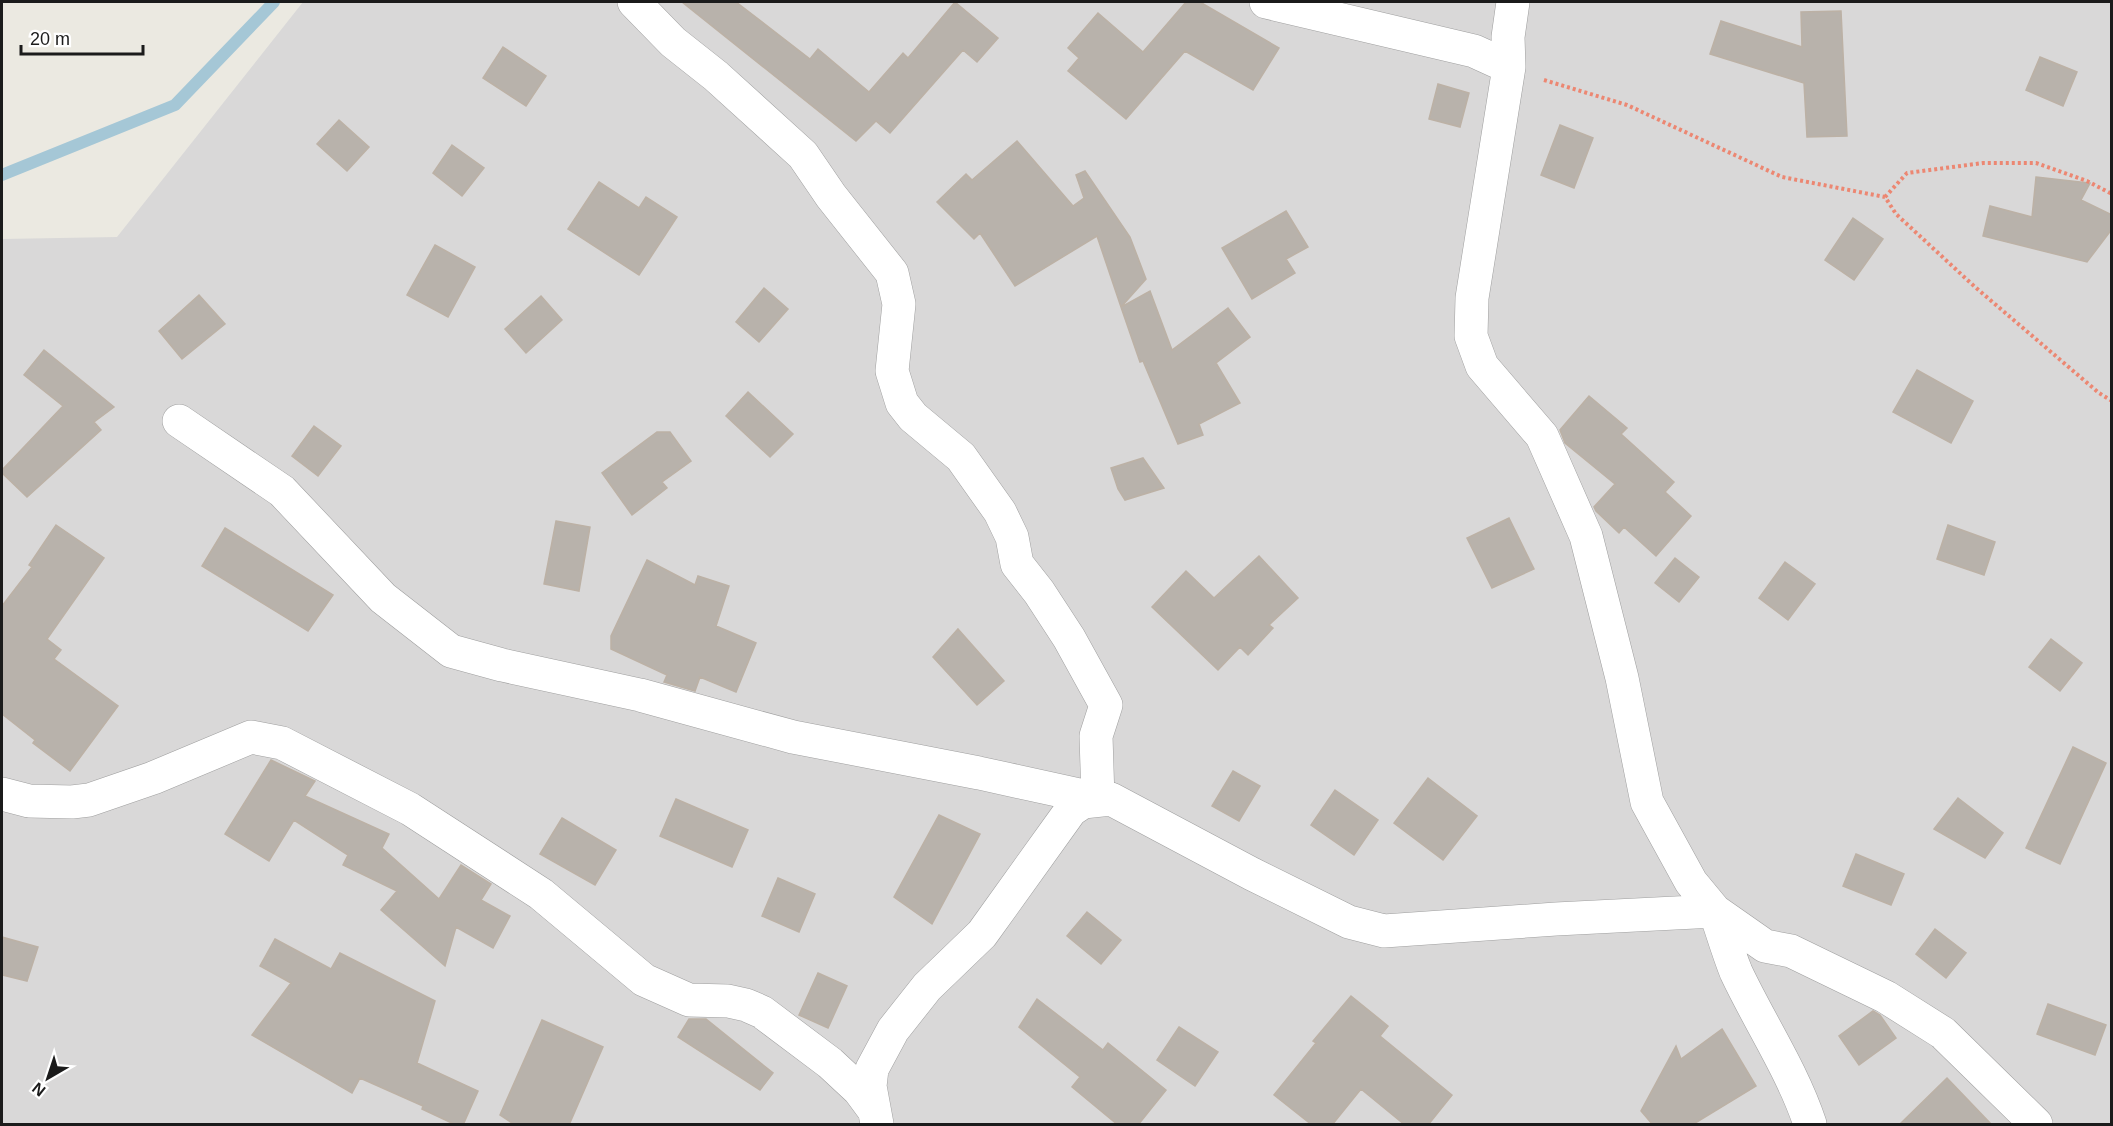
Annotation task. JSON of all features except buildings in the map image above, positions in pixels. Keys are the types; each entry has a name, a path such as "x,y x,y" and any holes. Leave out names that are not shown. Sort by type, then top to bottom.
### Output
{"street":[{"path":"634,2 673,42 716,76 802,155 831,196 892,273 899,304 892,371 902,404 961,457 1000,512 1012,537 1017,564 1070,638 1106,705 1096,736 1098,799"},
{"path":"1266,2 1474,51 1509,67"},
{"path":"1513,2 1508,37 1509,67 1472,298 1471,336 1482,366 1542,436 1586,536 1622,678 1647,802 1691,882 1715,911 1765,945 1791,951 1912,1012 1943,1034 2036,1125"},
{"path":"179,421 282,491 383,598 451,651 502,665 640,695 794,737 1098,799"},
{"path":"2,794 28,801 89,801 250,737 282,743 410,809 541,894 644,980 690,1000 728,1001 762,1012 830,1063 859,1090 875,1117"},
{"path":"875,1117 870,1086 872,1069 893,1030 927,987 982,934 1071,810 1083,802 1111,799 1252,874 1349,922 1384,931 1715,911"},
{"path":"1715,911 1736,971 1774,1042 1810,1125"}],"path":[{"path":"1509,67 1537,78 1627,105 1782,177 1885,197 1896,214 1975,287 2099,393 2112,401"},
{"path":"1885,197 1907,173 1983,163 2036,163 2087,181 2112,194"}],"shaded area":[{"path":"303,2 2111,2 2111,1124 2,1124 2,239 117,237"}],"waterway":[{"path":"2,175 175,105 274,2"}]}
